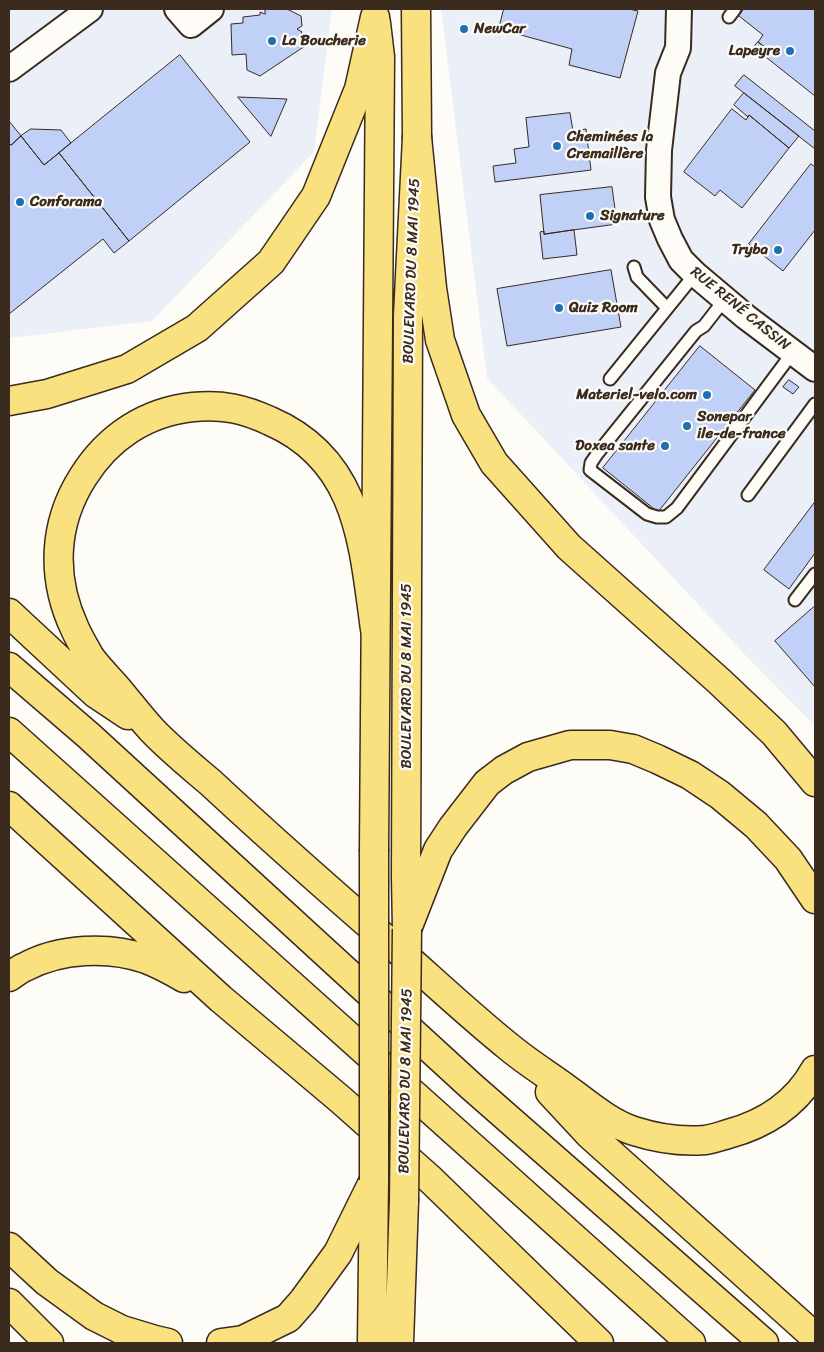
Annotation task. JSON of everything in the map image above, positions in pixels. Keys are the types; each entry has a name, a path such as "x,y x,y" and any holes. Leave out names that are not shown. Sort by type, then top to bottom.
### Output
{"main road":[{"name":"BOULEVARD DU 8 MAI 1945","path":"399,1343 404,1201 407,929 408,316 417,137 416,9"},
{"name":"BOULEVARD DU 8 MAI 1945","path":"372,1343 380,57 376,22"},
{"path":"9,401 47,394 127,369 197,328 271,262 316,196 359,89 376,22 416,42"},
{"path":"417,137 432,288 440,340 466,415 494,463 569,547 719,681 774,733 815,782"},
{"path":"375,629 364,544 349,498 326,460 303,440 280,425 250,412 220,406 191,407 162,412 136,424 114,439 93,460 66,509 59,539 58,565 63,598 74,627 91,658 153,730 276,843 510,1049 589,1134 815,1337"},
{"path":"9,614 96,694 153,730"},
{"path":"9,667 88,735 471,1086 764,1343"},
{"path":"9,732 691,1343"},
{"path":"407,929 438,850 487,783 504,770 528,757 547,750 570,745 610,745 633,749 690,775 720,795 756,825 788,859 815,899"},
{"path":"9,806 220,999 341,1100 430,1179 599,1343"},
{"path":"9,977 25,966 44,959 79,951 102,950 145,959 163,966 220,999"},
{"path":"510,1049 609,1119 632,1130 684,1140 708,1140 756,1125 778,1112 798,1094 815,1070"},
{"path":"222,1343 243,1340 288,1318 303,1301 338,1253 374,1180"},
{"path":"9,1247 47,1282 94,1316 122,1330 168,1343"},
{"path":"9,1303 49,1343"}],"street":[{"path":"9,69 90,9"},
{"path":"177,9 191,25 211,9"},
{"name":"RUE RENÉ CASSIN","path":"679,9 678,48 668,73 659,150 658,198 662,220 681,260 695,274 746,317 815,369"}],"lane":[{"path":"634,267 637,276 667,308"},
{"path":"610,379 695,274"},
{"path":"725,299 704,326 696,331 603,447 591,463 590,470 647,514 666,517 677,508 793,352"},
{"path":"748,495 815,404"},
{"path":"795,600 815,574"}],"shaded area":[{"path":"9,9 332,9 314,152 152,321 9,338"},
{"path":"441,9 815,9 815,726 749,659 487,378"}],"building":[{"path":"265,9 287,9 301,16 302,26 297,29 302,32 302,35 306,33 309,37 305,39 308,44 260,76 247,70 246,54 232,55 231,24 243,23 243,17 260,15 260,12 265,14"},
{"path":"504,9 629,9 638,11 620,78 569,65 572,49 499,29"},
{"name":"Lapeyre","path":"744,9 815,9 815,96 762,54 766,48 758,42 763,35 739,16"},
{"path":"758,42 766,48 762,54 754,47"},
{"path":"180,55 250,142 129,241 59,153"},
{"path":"744,75 815,131 815,149 735,86"},
{"path":"744,93 799,136 789,148 734,105"},
{"path":"238,97 287,99 271,136"},
{"path":"732,109 746,120 749,115 789,148 742,208 720,190 715,196 684,172"},
{"path":"570,113 573,131 586,129 591,170 495,182 493,166 516,163 514,149 529,147 526,118"},
{"path":"9,121 21,136 11,145 9,143"},
{"path":"31,129 61,130 71,143 44,165 21,136"},
{"path":"21,136 44,165 59,153 129,241 114,253 103,239 9,314 9,143 11,145"},
{"path":"811,164 815,167 815,230 783,271 749,244"},
{"path":"612,187 617,224 544,234 540,195"},
{"path":"574,230 577,255 543,259 540,232 544,231 544,234"},
{"name":"Quiz Room","path":"611,270 621,327 507,346 497,289"},
{"path":"700,346 755,390 658,512 603,468"},
{"path":"789,380 799,387 793,394 783,387"},
{"path":"815,502 815,553 789,589 764,570"},
{"path":"815,606 815,687 775,641"}],"place":[{"name":"NewCar","path":"464,29"},
{"name":"La Boucherie","path":"272,41"},
{"name":"Lapeyre","path":"790,51"},
{"name":"Cheminées la Cremaillère","path":"557,146"},
{"name":"Conforama","path":"20,202"},
{"name":"Signature","path":"590,216"},
{"name":"Tryba","path":"778,250"},
{"name":"Quiz Room","path":"559,308"},
{"name":"Materiel-velo.com","path":"707,395"},
{"name":"Sonepar ile-de-france","path":"687,426"},
{"name":"Doxea sante","path":"665,446"}]}
